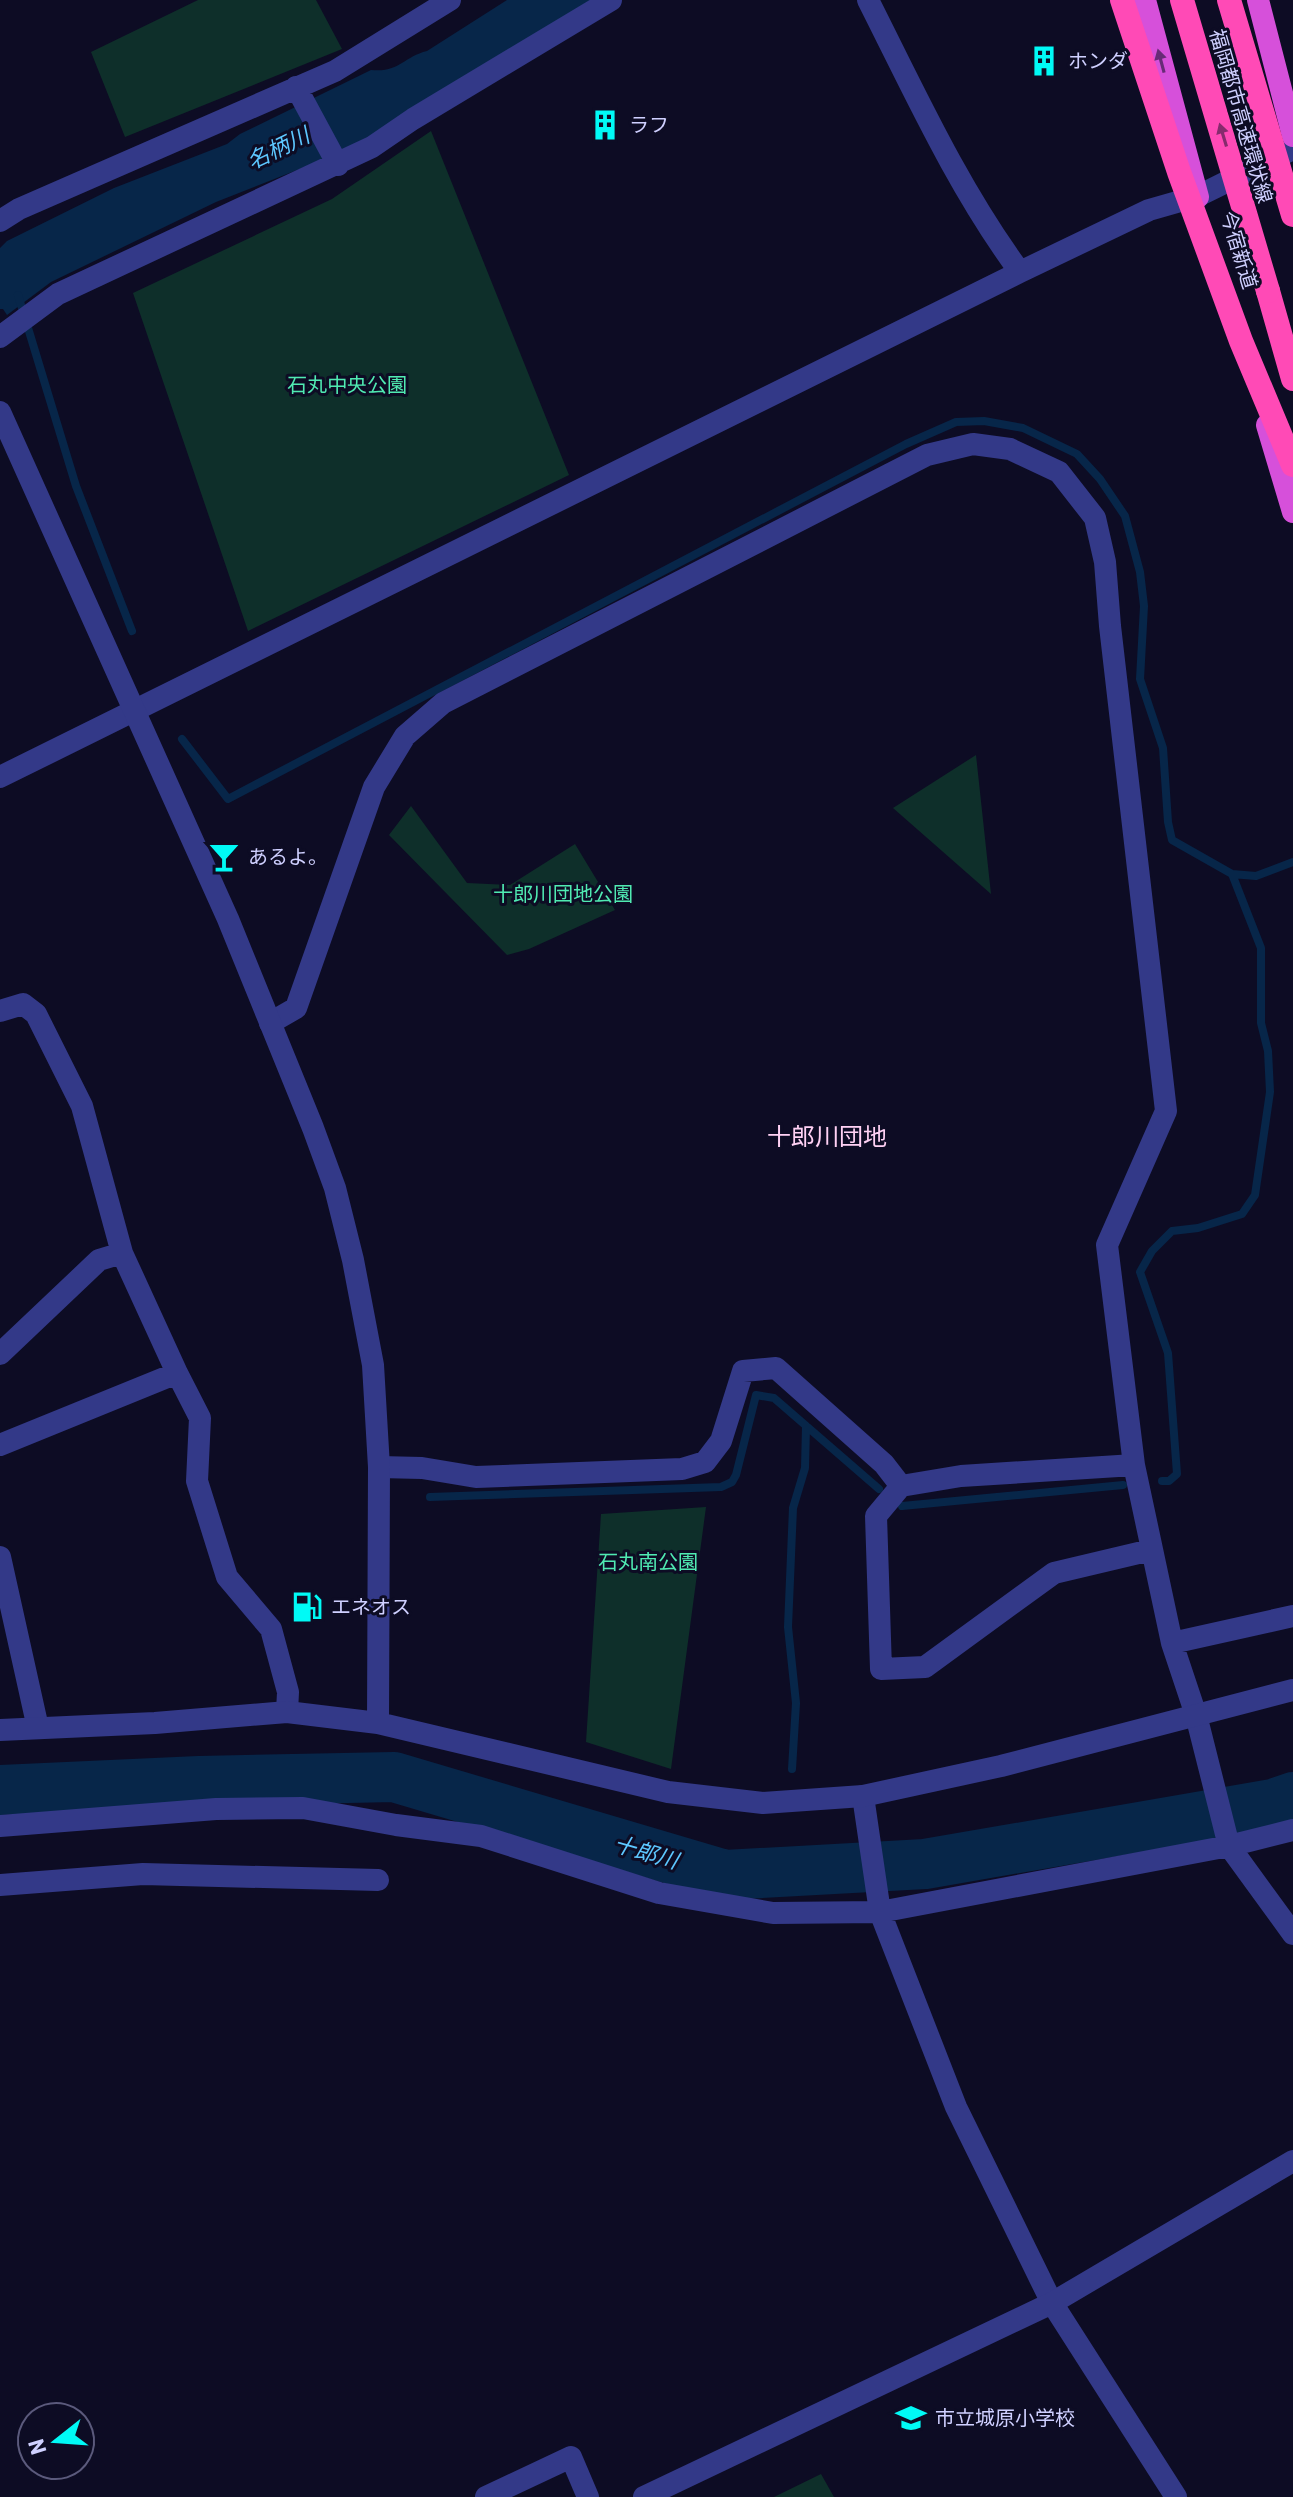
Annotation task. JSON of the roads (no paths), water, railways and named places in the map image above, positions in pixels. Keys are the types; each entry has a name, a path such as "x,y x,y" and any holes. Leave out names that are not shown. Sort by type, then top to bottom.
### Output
{"highway":[{"path":"1122,0 1179,172 1236,327 1293,465"},
{"name":"今宿新道","path":"1145,0 1198,196 1293,512"},
{"name":"福岡都市高速環状線","path":"1182,0 1293,379"},
{"path":"1229,0 1293,215"},
{"path":"1258,0 1293,136"}],"street":[{"path":"0,221 19,209 335,71 450,0"},
{"path":"0,337 58,294 372,147 611,0"},
{"path":"868,0 949,159 990,231 1020,272"},
{"path":"296,87 338,165"},
{"path":"0,777 1020,272 1149,210 1198,196 1293,149"},
{"path":"0,412 223,905 335,1188 353,1260 373,1365 379,1467 378,1723"},
{"path":"270,1023 296,1008 374,787 405,736 443,703 927,455 973,444 1010,449 1059,472 1095,518 1105,562 1166,1111 1107,1245 1134,1465 1172,1643 1196,1715 1228,1842 1293,1934"},
{"path":"0,1011 23,1004 36,1014 82,1106 122,1253 200,1418 197,1481 227,1577 271,1629 288,1692 287,1712"},
{"path":"0,1354 99,1260 122,1253"},
{"path":"379,1467 422,1468 476,1477 682,1469 705,1462 721,1441 743,1371 776,1368 884,1464 901,1486"},
{"path":"0,1445 177,1373"},
{"path":"1134,1465 961,1476 901,1486 876,1516 881,1669 925,1667 1054,1573 1151,1550"},
{"path":"0,1557 38,1728"},
{"path":"1172,1643 1293,1616"},
{"path":"0,1730 155,1723 287,1712 378,1723 668,1792 763,1803 863,1796 1001,1766 1293,1690"},
{"path":"863,1796 880,1912 956,2107 1052,2303 1176,2497"},
{"path":"0,1826 216,1809 303,1808 481,1836 659,1893 773,1913 880,1912 1293,1830"},
{"path":"0,1885 143,1874 378,1880"},
{"path":"644,2497 1052,2303 1293,2161"},
{"path":"486,2497 571,2457 588,2497"}],"water":[{"name":"名柄川","path":"507,0 595,0 384,130 320,161 216,202 51,282 7,315 0,309 0,248 7,241 114,188 227,144 240,134 371,70 395,67 427,51"}],"waterway":[{"path":"18,295 76,486 132,631"},
{"path":"182,739 228,799 906,444 956,422 984,421 1023,428 1077,454 1100,479 1125,516 1140,572 1144,606 1140,679 1163,748 1172,840 1232,874 1256,876 1293,862"},
{"path":"1162,1481 1169,1481 1177,1474 1168,1353 1140,1272 1152,1251 1172,1231 1198,1228 1242,1214 1255,1195 1270,1092 1268,1051 1261,1023 1261,948 1232,874"},
{"path":"430,1497 721,1487 732,1482 736,1475 756,1395 774,1398 879,1489"},
{"path":"792,1769 796,1703 788,1627 793,1508 805,1468 806,1426"},
{"path":"902,1506 1123,1485"},
{"name":"十郎川","path":"0,1790 199,1781 394,1777 725,1875 925,1864 1273,1804 1293,1797"}],"place":[{"name":"ホンダ","path":"1044,61"},
{"name":"ラフ","path":"605,125"},
{"name":"あるよ。","path":"224,857"},
{"name":"エネオス","path":"307,1607"},
{"name":"市立城原小学校","path":"911,2418"}],"district":[{"name":"十郎川団地","path":"827,1137"}],"park label":[{"name":"石丸中央公園","path":"347,385"},
{"name":"十郎川団地公園","path":"563,894"},
{"name":"石丸南公園","path":"648,1562"}]}
